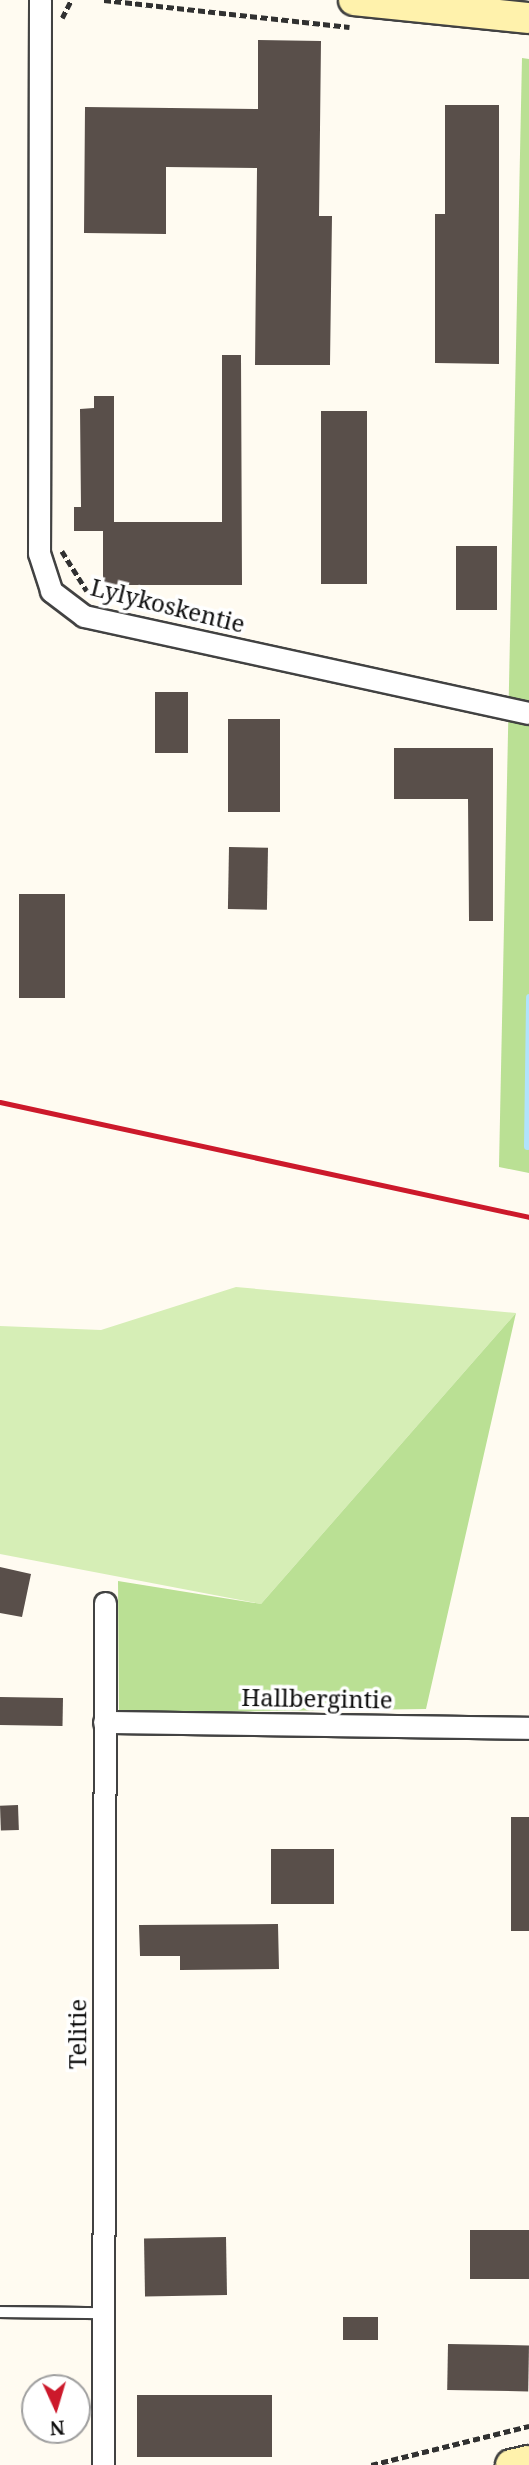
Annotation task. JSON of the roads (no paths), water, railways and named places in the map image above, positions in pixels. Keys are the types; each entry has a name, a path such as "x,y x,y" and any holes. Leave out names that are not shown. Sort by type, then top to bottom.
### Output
{"street":[{"name":"Lylykoskentie","path":"40,0 39,553 51,591 84,616 529,713"},
{"path":"354,0 529,18"},
{"name":"Telitie","path":"103,2465 105,1603"},
{"name":"Hallbergintie","path":"104,1722 529,1728"},
{"path":"511,2465 529,2461"}],"lane":[{"path":"0,2312 103,2313"}],"waterway":[{"path":"527,1146 529,997"}],"railway":[{"path":"0,1102 529,1217"}]}
